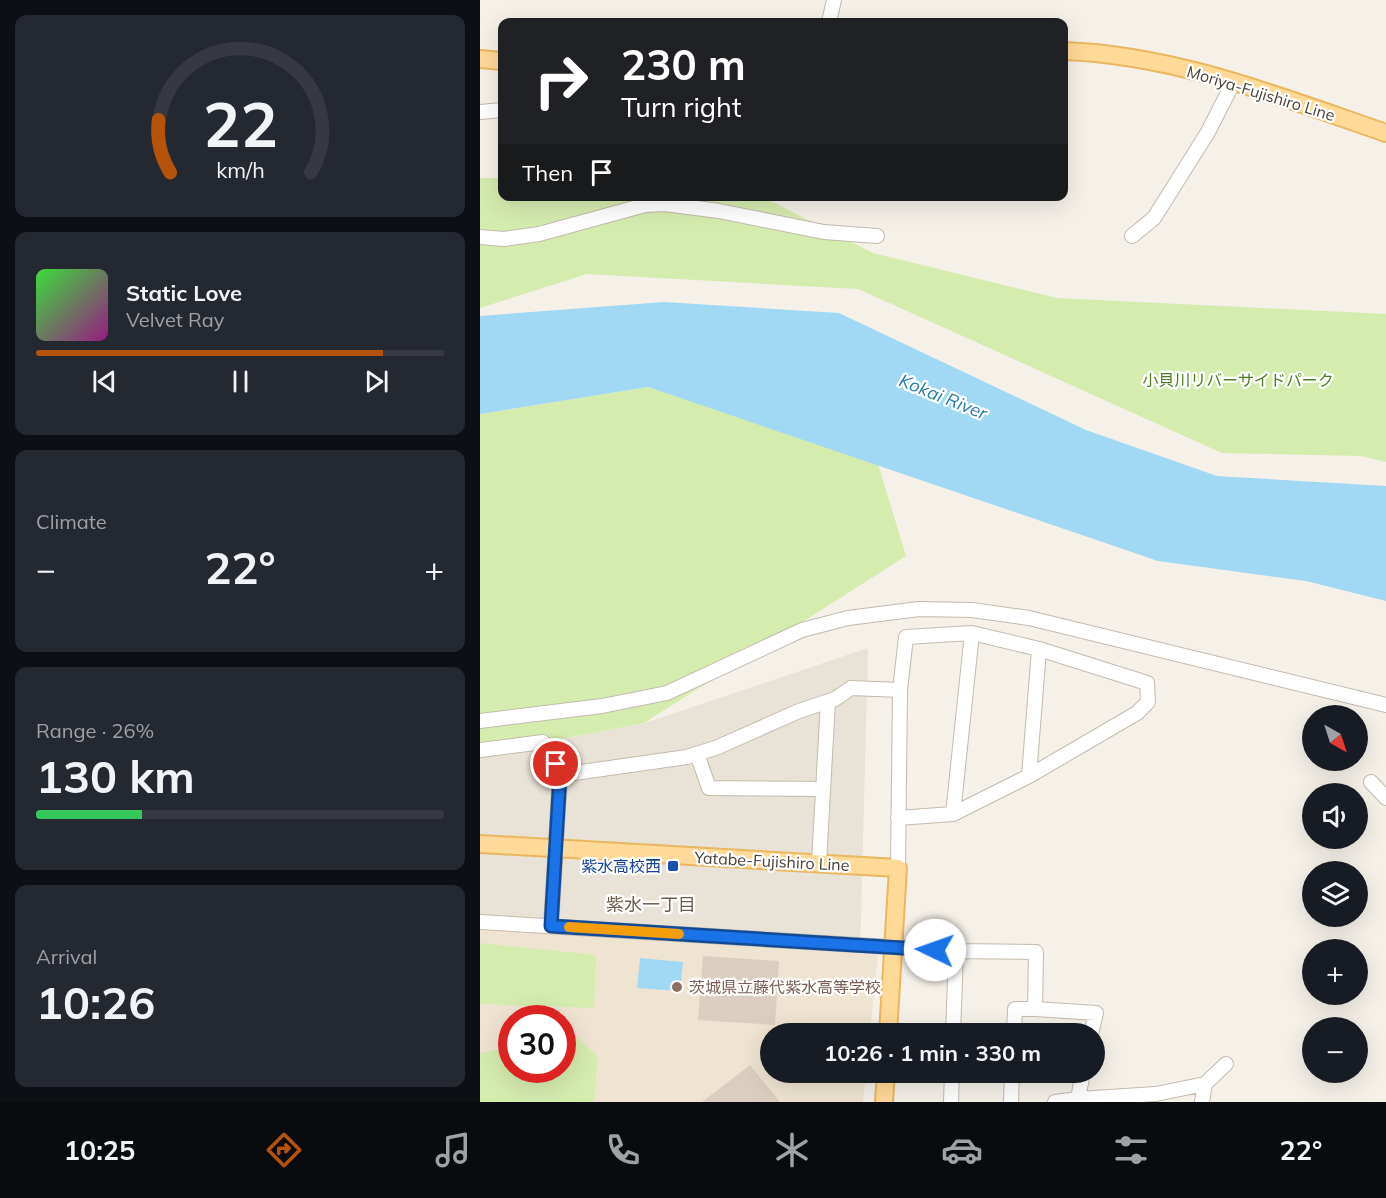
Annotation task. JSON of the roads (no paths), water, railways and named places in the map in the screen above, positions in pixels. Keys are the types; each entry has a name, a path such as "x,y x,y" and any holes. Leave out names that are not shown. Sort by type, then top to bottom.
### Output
{"main road":[{"name":"Moriya-Fujishiro Line","path":"1068,51 1129,58 1234,81 1386,133"},
{"path":"480,59 498,61"},
{"name":"Yatabe-Fujishiro Line","path":"480,844 898,868"},
{"path":"889,1023 898,868"},
{"path":"884,1102 885,1083"}],"street":[{"path":"830,18 834,0"},
{"path":"1132,236 1154,218 1208,132 1234,81"},
{"path":"480,112 498,111"},
{"path":"480,237 504,239 539,234 645,206 665,204 718,211 824,232 878,236"},
{"path":"480,721 602,706 667,693 802,630 848,618 919,609 972,610 1029,618 1386,705"},
{"path":"953,814 972,633"},
{"path":"898,818 953,814 1029,776 1137,712 1148,702 1147,683 1039,649 972,633 906,637 900,690 898,818 898,868"},
{"path":"1029,776 1039,649"},
{"path":"560,775 612,769 697,754 828,701 851,688 900,690"},
{"path":"819,863 828,701"},
{"path":"480,750 543,742 550,751 560,775 551,926"},
{"path":"697,754 710,788 823,789"},
{"path":"1371,782 1386,798"},
{"path":"480,922 956,951 1036,952 1035,1009"},
{"path":"953,1023 956,951"},
{"path":"1014,1023 1015,1009 1095,1012 1093,1023"},
{"path":"1055,1102 1156,1094 1205,1084 1227,1064"},
{"path":"951,1102 952,1083"},
{"path":"1011,1102 1012,1083"},
{"path":"1078,1099 1081,1083"},
{"path":"1202,1102 1205,1084"}],"water":[{"name":"Kokai River","path":"664,302 839,313 1086,430 1217,476 1386,486 1386,601 1306,581 1158,561 648,387 480,414 480,316"},
{"path":"640,958 683,962 680,991 637,988"}],"place":[{"name":"紫水高校西","path":"673,866"},
{"name":"茨城県立藤代紫水高等学校","path":"677,987"}],"district":[{"name":"紫水一丁目","path":"651,905"}],"park label":[{"name":"小貝川リバーサイドパーク","path":"1238,380"}]}
